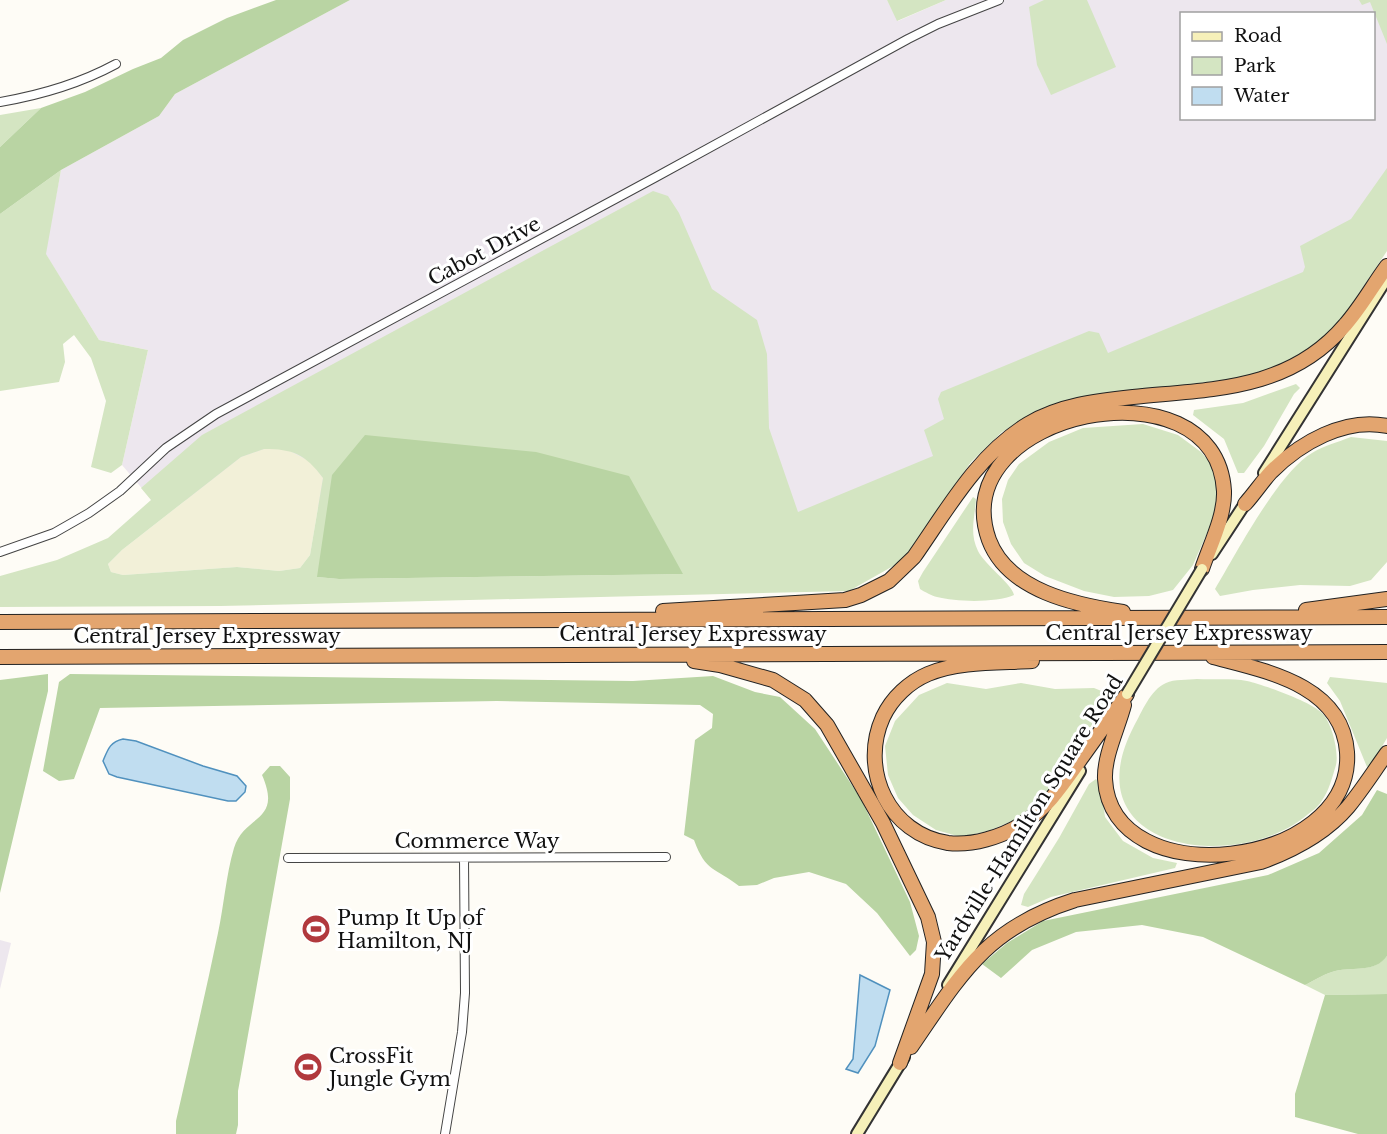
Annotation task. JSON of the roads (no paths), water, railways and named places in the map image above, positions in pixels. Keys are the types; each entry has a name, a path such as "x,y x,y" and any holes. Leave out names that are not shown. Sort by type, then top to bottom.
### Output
{"highway":[{"path":"491,620 830,602 861,595 883,584 914,558 982,461 998,445 1030,423 1047,414 1087,402 1235,387 1281,373 1332,339 1346,324 1387,266"},
{"path":"1167,618 1113,610 1064,598 1034,587 1009,569 991,544 984,518 986,491 998,466 1017,447 1040,434 1056,426 1086,417 1118,413 1139,414 1172,420 1184,426 1206,444 1214,455 1223,480 1223,507 1202,569"},
{"path":"1245,504 1270,473 1323,436 1354,425 1387,426"},
{"path":"1251,618 1387,599"},
{"name":"Central Jersey Expressway","path":"0,622 1387,617"},
{"path":"1127,694 1108,754 1105,777 1108,797 1116,815 1134,835 1159,846 1182,852 1224,855 1261,849 1311,824 1328,808 1341,787 1347,759 1344,733 1339,722 1324,701 1313,692 1292,681 1194,652"},
{"name":"Central Jersey Expressway","path":"0,657 1387,652"},
{"path":"1124,653 955,667 927,674 913,682 893,701 879,726 874,755 878,783 884,797 899,818 933,839 948,843 966,843 1004,834 1020,826 1046,805 1127,694"},
{"path":"491,654 676,659 720,665 773,680 790,689 817,712 827,725 883,823 931,928 934,942 932,974 902,1061"},
{"path":"902,1061 964,971 987,947 1013,927 1053,907 1075,900 1261,862 1287,852 1322,832 1336,819 1348,807 1387,753"}],"street":[{"name":"Cabot Drive","path":"0,552 46,536 83,517 120,491 166,448 216,414 908,39 938,24 999,0"},
{"path":"0,102 68,86 116,64"},
{"name":"Yardville-Hamilton Square Road","path":"857,1134 1202,569 1387,278"},
{"name":"Commerce Way","path":"288,858 666,857"},
{"path":"445,1134 462,1032 465,993 464,858"}],"water":[{"path":"123,739 136,741 237,776 246,786 245,792 236,801 228,801 109,774 103,761 112,744"},
{"path":"860,975 890,990 875,1046 858,1073 846,1069 853,1059"}],"place":[{"name":"Pump It Up of Hamilton, NJ","path":"316,929"},
{"name":"CrossFit Jungle Gym","path":"308,1067"}]}
